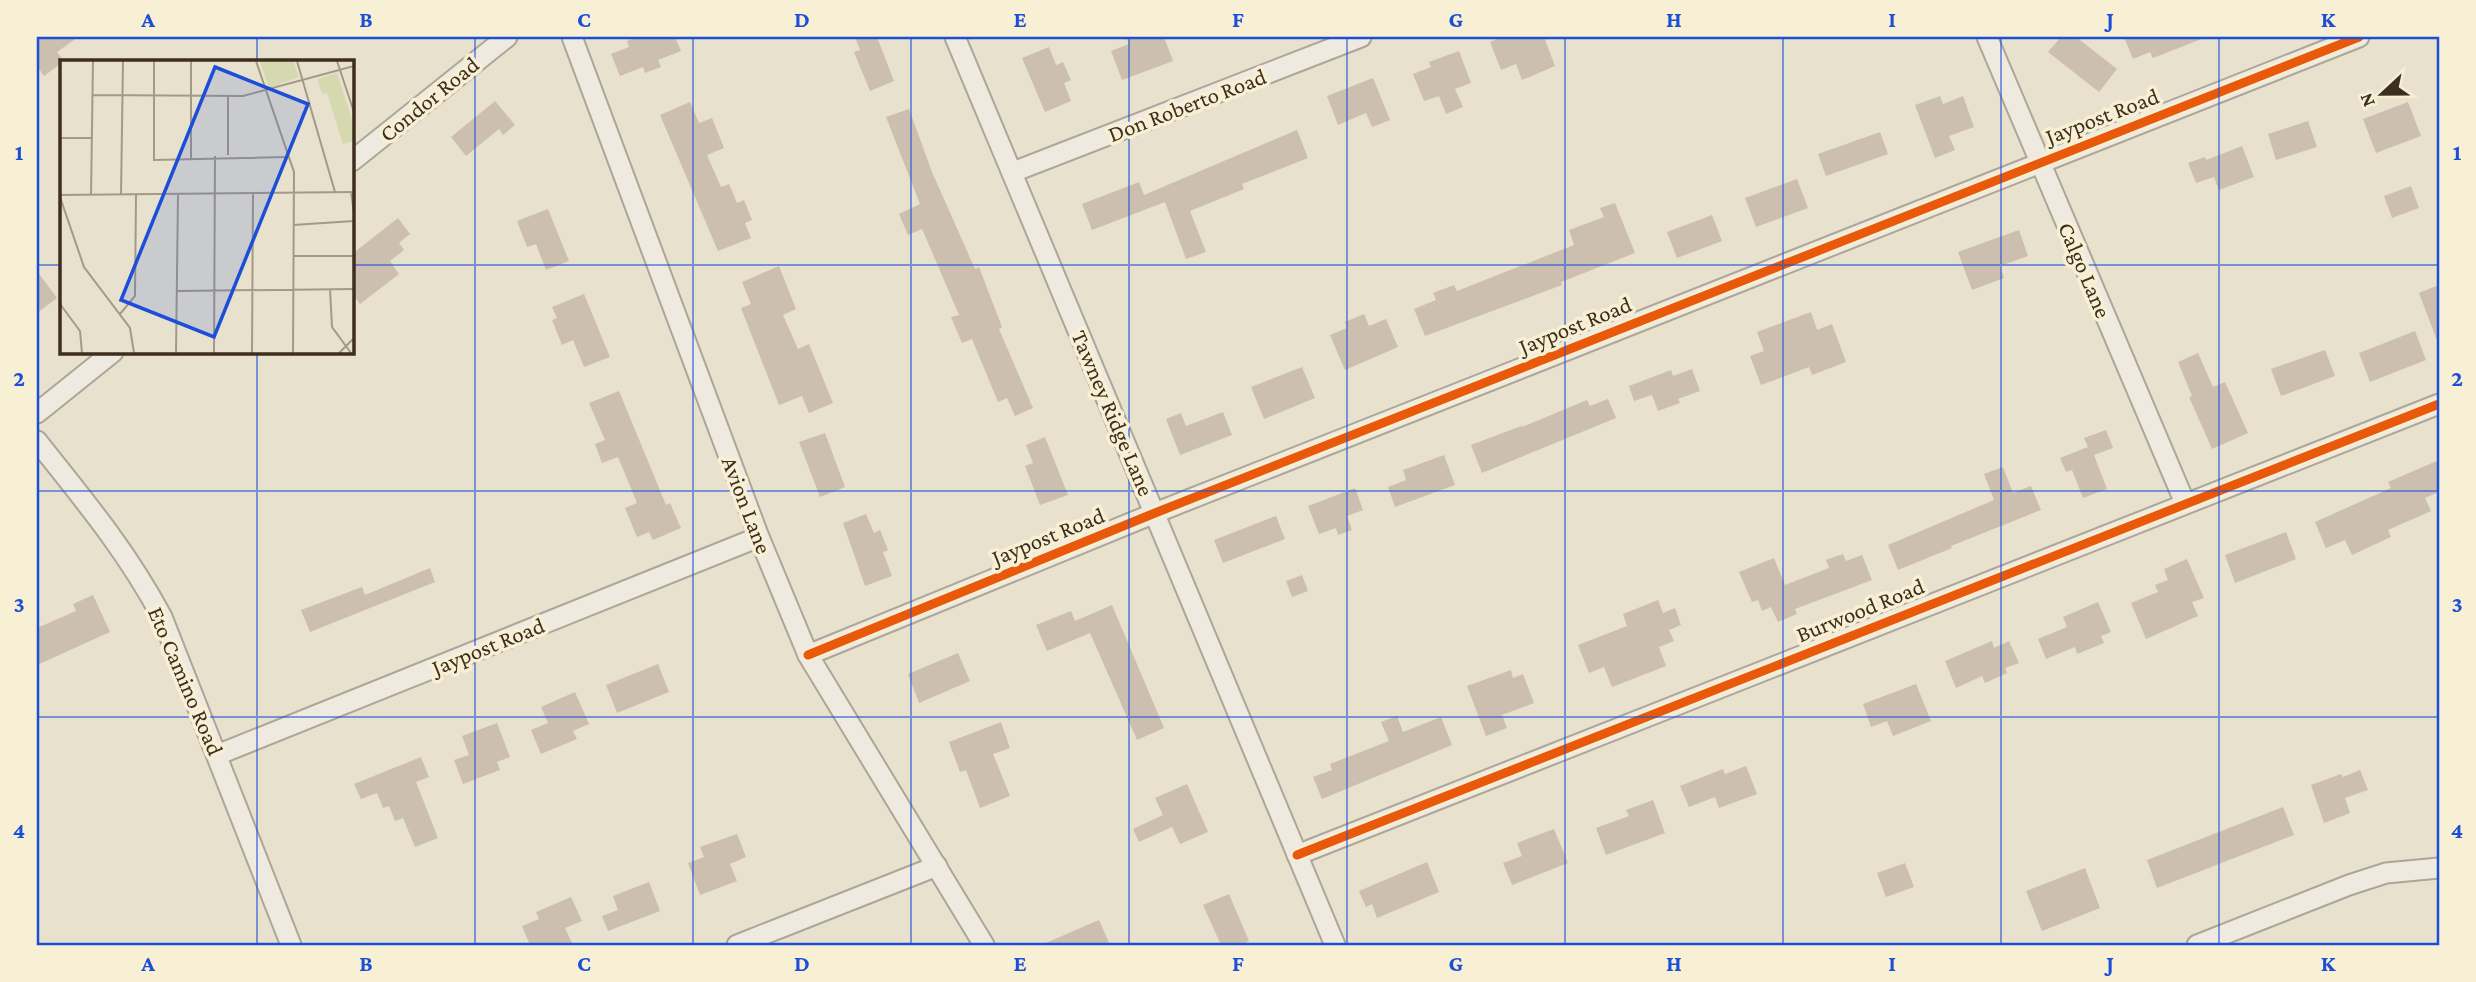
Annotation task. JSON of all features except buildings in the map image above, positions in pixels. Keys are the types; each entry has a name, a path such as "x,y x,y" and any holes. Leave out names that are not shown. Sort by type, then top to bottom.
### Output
{"street":[{"name":"Condor Road","path":"354,159 507,37"},
{"name":"Avion Lane","path":"572,37 759,537 808,655 984,945"},
{"name":"Tawney Ridge Lane","path":"955,37 1335,945"},
{"name":"Don Roberto Road","path":"1013,173 1362,37"},
{"name":"Calgo Lane","path":"1987,37 2185,503"},
{"name":"Jaypost Road","path":"808,655 1155,513 2359,37"},
{"path":"37,413 111,354"},
{"name":"Burwood Road","path":"1297,855 2439,404"},
{"name":"Eto Camino Road","path":"37,441 109,531 139,574 162,617 290,945"},
{"name":"Jaypost Road","path":"217,755 759,537"},
{"path":"737,945 937,866"},
{"path":"2197,945 2386,873 2439,868"}],"cycle path":[{"path":"808,655 1155,513 2359,37"},
{"path":"1297,855 2439,404"}]}
